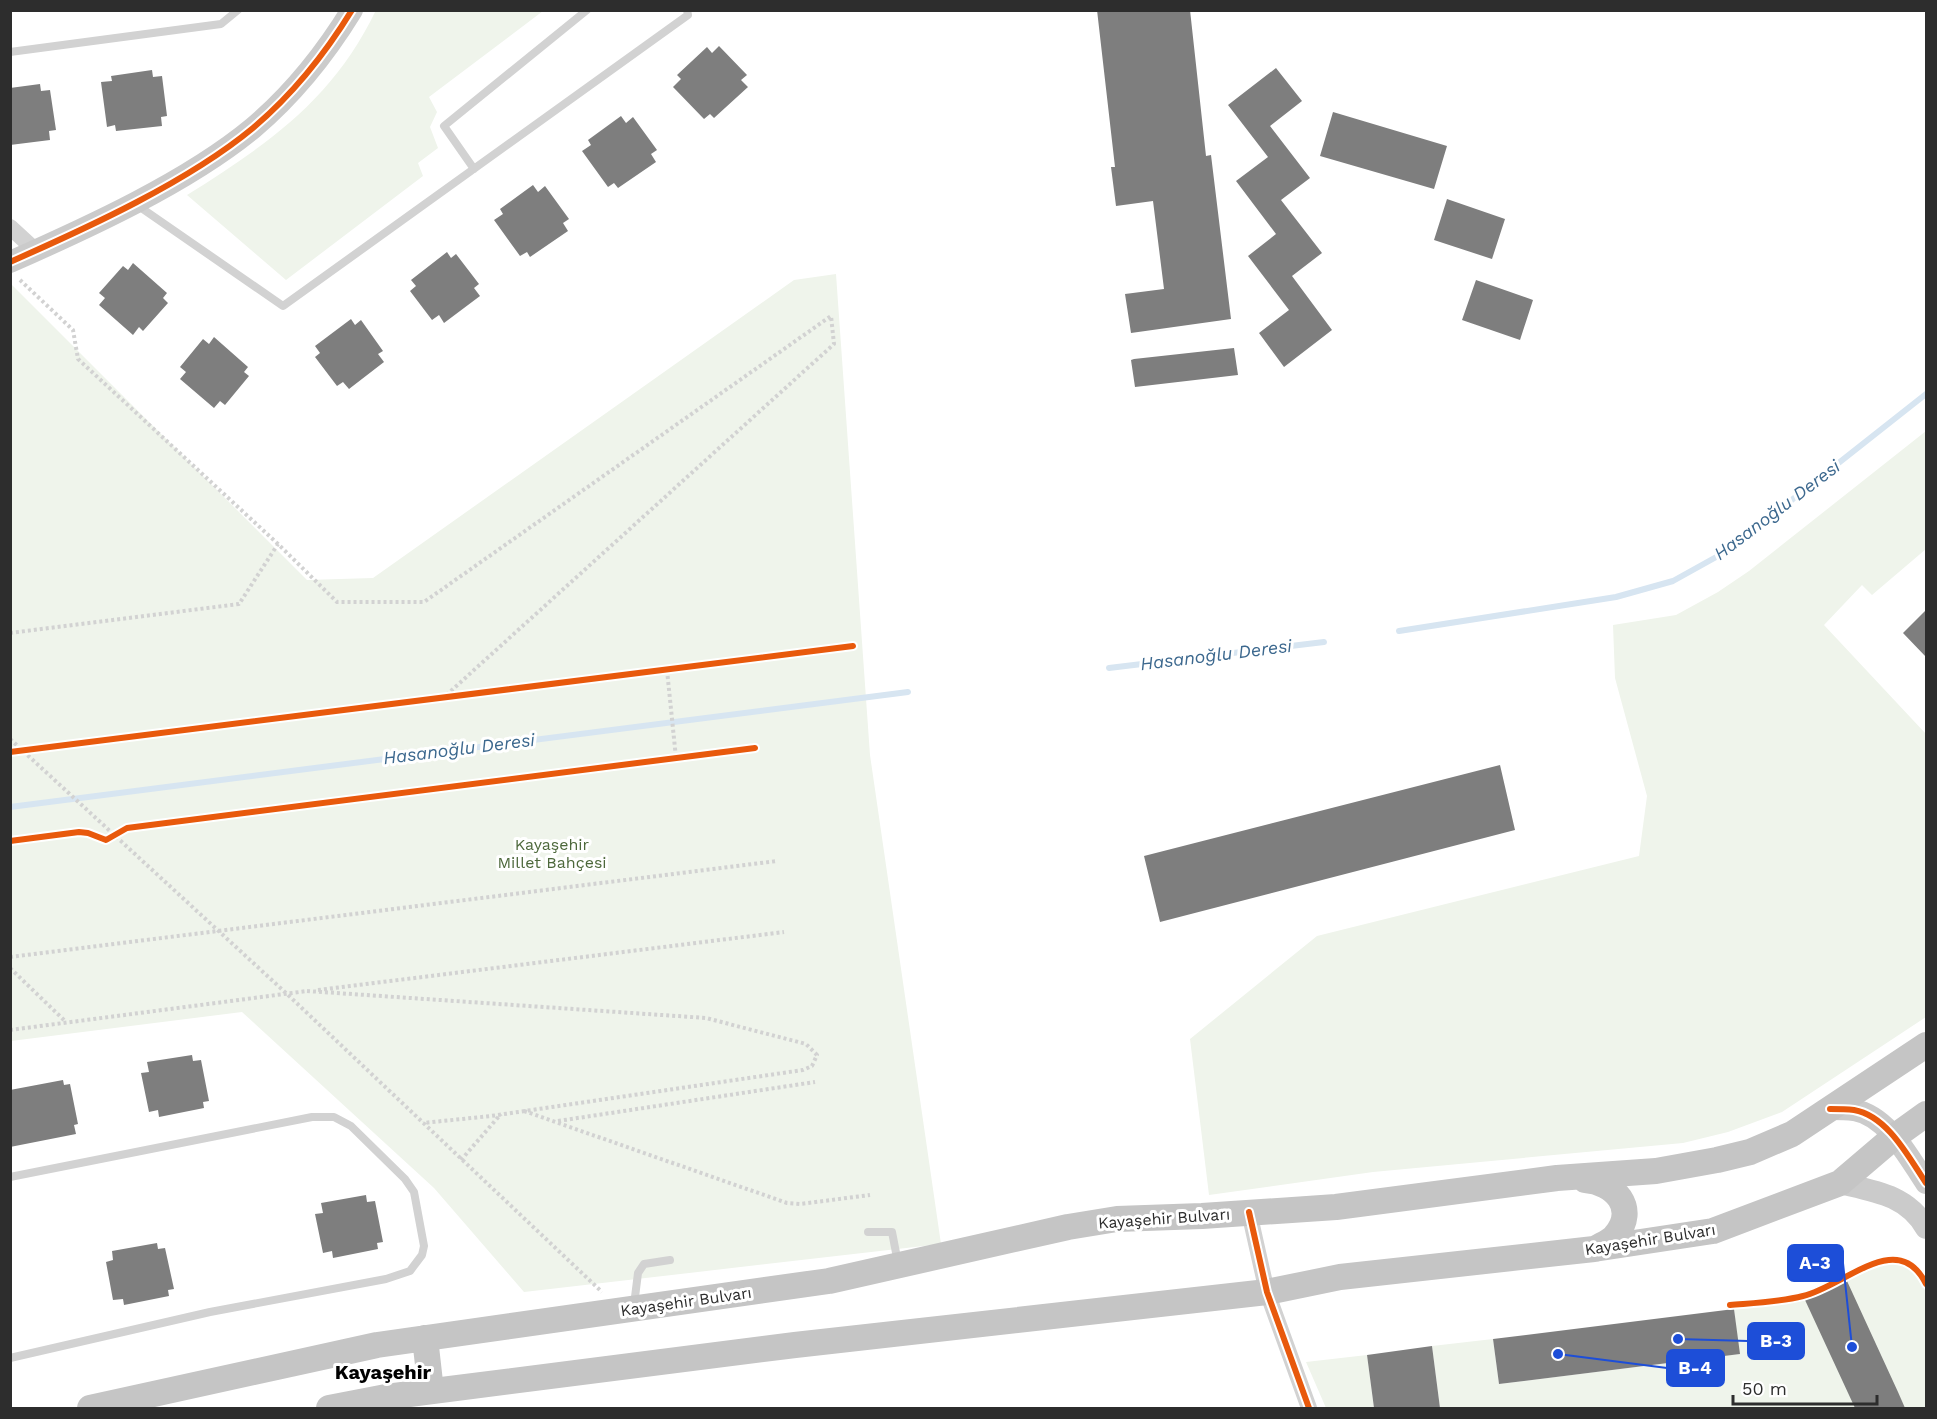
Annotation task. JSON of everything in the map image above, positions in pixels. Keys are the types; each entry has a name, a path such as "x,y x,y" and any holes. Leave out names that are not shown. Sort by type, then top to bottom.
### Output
{"main road":[{"name":"Kayaşehir Bulvarı","path":"90,1408 377,1345 830,1281 1046,1232 1117,1219 1336,1207 1557,1178 1656,1171 1717,1160 1750,1152 1792,1134 1926,1045"},
{"name":"Kayaşehir Bulvarı","path":"329,1408 795,1345 1267,1292 1340,1277 1594,1249 1713,1231 1839,1183 1894,1137 1926,1114"},
{"path":"1557,1178 1605,1183 1621,1199 1623,1222 1615,1237 1594,1249"},
{"path":"413,1398 425,1338"}],"street":[{"path":"14,270 35,250 133,202 193,169 252,129 295,88 339,31 352,10"},
{"path":"10,227 35,250"},
{"path":"1830,1109 1856,1110 1875,1120 1894,1137 1926,1183"},
{"path":"1839,1183 1892,1196 1914,1212 1926,1228"},
{"path":"1249,1212 1267,1292 1309,1408"}],"lane":[{"path":"10,52 221,24 238,10"},
{"path":"474,169 444,126 587,10"},
{"path":"133,202 283,306 687,15 687,10"},
{"path":"10,1177 312,1117 334,1117 358,1133 411,1186 417,1203 424,1246 422,1255 410,1271 386,1280 210,1312 10,1358"},
{"path":"868,1232 892,1232 898,1266"},
{"path":"627,1310 638,1274 645,1264 670,1260"}],"path":[{"path":"14,270 73,330 78,359 278,544 337,602 424,602 831,316 834,344 442,699"},
{"path":"10,633 239,604 278,544"},
{"path":"655,672 678,669"},
{"path":"666,670 676,758"},
{"path":"430,700 460,697"},
{"path":"10,739 287,994 461,1160 627,1310"},
{"path":"10,752 36,748"},
{"path":"664,759 688,756"},
{"path":"106,840 110,833 120,829"},
{"path":"10,957 220,933 777,861"},
{"path":"10,1030 784,932"},
{"path":"10,968 66,1023"},
{"path":"307,991 706,1018 806,1044 817,1055 812,1066 803,1070 423,1123"},
{"path":"557,1121 815,1082"},
{"path":"522,1111 557,1121 787,1203 800,1204 870,1195"},
{"path":"461,1160 501,1113"}],"green space":[{"path":"376,10 543,11 429,97 437,112 430,127 438,148 418,163 423,176 286,280 187,195 271,138 319,95 359,42"},
{"name":"Kayaşehir Millet Bahçesi","path":"836,274 870,755 941,1244 524,1292 434,1188 242,1012 11,1041 10,283 307,580 373,578 794,280"},
{"path":"1926,431 1926,549 1872,595 1862,585 1824,625 1926,734 1926,1017 1782,1112 1728,1132 1683,1143 1373,1172 1209,1195 1190,1039 1317,936 1639,856 1647,796 1615,678 1613,625 1676,615 1718,592 1749,571"},
{"path":"1888,1262 1910,1267 1916,1272 1926,1292 1926,1408 1440,1408 1432,1346 1493,1339 1499,1384 1739,1354 1734,1309 1805,1300"},
{"path":"1367,1355 1374,1408 1326,1408 1306,1362"}],"building":[{"path":"1097,10 1190,10 1206,156 1211,155 1231,319 1131,333 1125,294 1164,289 1153,201 1116,206 1111,167 1115,167"},
{"path":"719,46 747,75 741,80 748,87 714,118 710,114 704,119 673,87 681,79 677,75 707,47 712,53"},
{"path":"1276,68 1302,101 1270,126 1310,178 1281,200 1322,253 1292,276 1332,330 1284,367 1259,333 1289,310 1248,256 1276,234 1236,181 1268,157 1228,105"},
{"path":"152,70 153,77 162,76 167,116 161,117 162,126 116,131 115,125 107,127 101,82 112,81 111,76"},
{"path":"40,84 41,91 50,90 56,130 49,131 50,140 10,145 10,88"},
{"path":"1333,112 1447,146 1434,189 1320,156"},
{"path":"621,116 626,123 633,117 657,150 651,154 656,162 618,188 614,183 608,187 582,151 591,145 588,140"},
{"path":"533,185 538,192 545,186 569,219 563,223 568,231 530,257 527,252 520,256 494,220 503,214 500,209"},
{"path":"1447,199 1505,219 1492,259 1434,240"},
{"path":"447,252 451,258 456,254 479,284 474,288 480,296 444,323 439,315 432,320 410,291 416,286 411,280"},
{"path":"133,263 167,293 163,298 168,303 143,331 139,327 133,335 99,305 105,298 99,293 123,266 128,270"},
{"path":"1476,280 1533,300 1520,340 1462,320"},
{"path":"351,319 355,325 361,320 383,351 378,354 384,362 349,389 343,382 337,386 315,357 320,353 315,346"},
{"path":"214,337 248,367 244,372 249,376 225,405 220,401 214,408 180,379 186,372 180,367 203,339 209,344"},
{"path":"1234,348 1238,375 1135,387 1131,360"},
{"path":"1926,610 1926,657 1903,633"},
{"path":"1500,765 1515,830 1160,922 1144,856"},
{"path":"192,1055 193,1061 201,1060 209,1101 203,1102 204,1108 159,1117 158,1110 149,1112 141,1073 149,1072 147,1062"},
{"path":"63,1080 64,1085 70,1084 78,1124 74,1125 76,1134 10,1147 10,1090"},
{"path":"366,1195 367,1202 375,1201 383,1242 377,1243 378,1249 333,1258 332,1251 323,1253 315,1214 323,1213 321,1203"},
{"path":"157,1243 158,1249 165,1248 174,1289 168,1290 169,1296 124,1305 123,1299 113,1300 106,1262 113,1260 112,1251"},
{"path":"1847,1281 1905,1408 1855,1408 1805,1300"},
{"path":"1734,1309 1740,1354 1499,1384 1493,1339"},
{"path":"1432,1346 1440,1408 1374,1408 1367,1355"}],"waterway":[{"name":"Hasanoğlu Deresi","path":"1399,631 1616,597 1673,581 1727,551 1926,394"},
{"name":"Hasanoğlu Deresi","path":"1109,668 1324,642"},
{"name":"Hasanoğlu Deresi","path":"10,807 908,692"}],"cycle path":[{"path":"10,262 136,202 227,148 253,128 294,88 331,42 352,10"},
{"path":"10,752 853,646"},
{"path":"10,841 79,832 106,840 127,828 755,748"},
{"path":"1830,1109 1854,1110 1877,1120 1905,1150 1926,1183"},
{"path":"1249,1212 1267,1292 1309,1408"},
{"path":"1730,1305 1803,1296 1819,1291 1869,1265 1886,1260 1901,1261 1914,1268 1926,1284"}],"place":[{"name":"B-3","path":"1678,1339"},
{"name":"A-3","path":"1852,1347"},
{"name":"B-4","path":"1558,1354"}],"district":[{"name":"Kayaşehir","path":"383,1372"}]}
